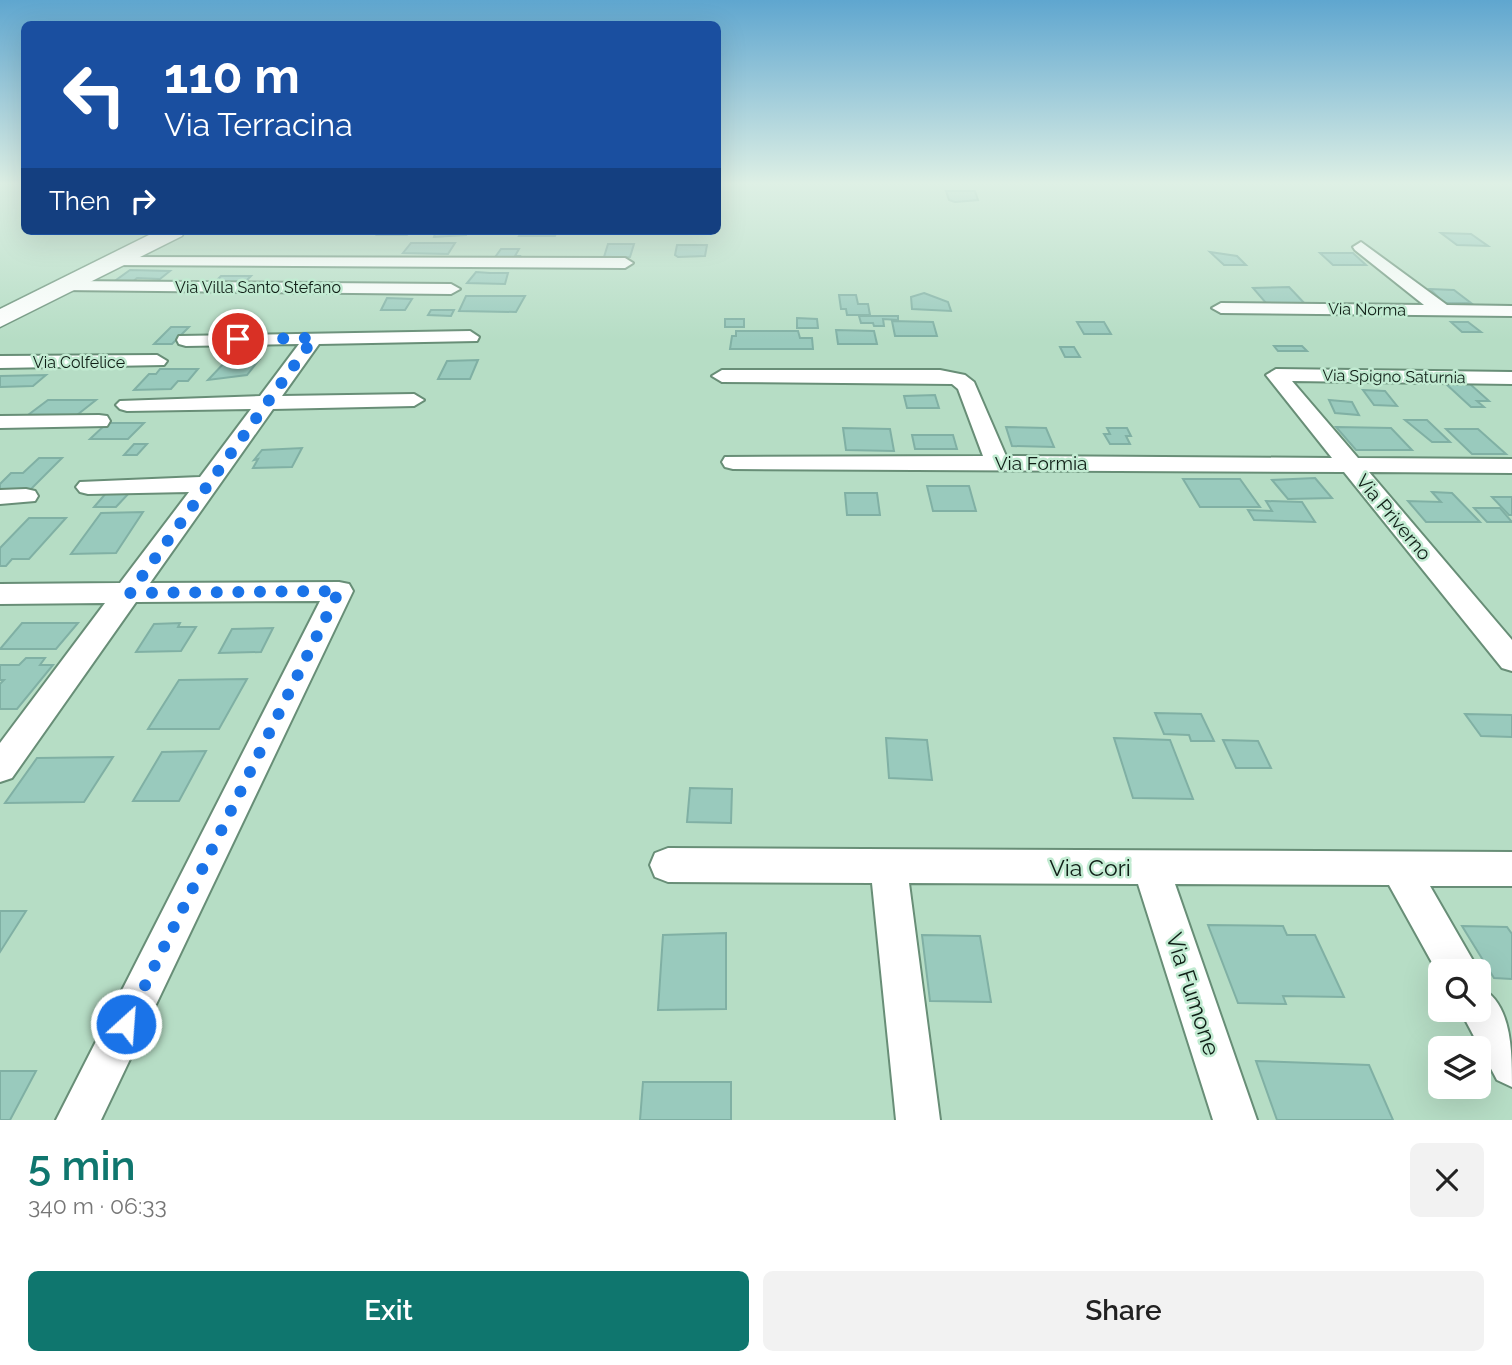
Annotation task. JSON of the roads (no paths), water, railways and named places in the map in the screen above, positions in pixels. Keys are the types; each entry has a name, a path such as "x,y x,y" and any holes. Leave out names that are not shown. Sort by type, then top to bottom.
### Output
{"street":[{"path":"0,319 163,236"},
{"path":"1361,247 1442,310"},
{"path":"112,262 625,264"},
{"name":"Via Villa Santo Stefano","path":"66,286 451,289"},
{"name":"Via Norma","path":"1221,308 1512,311"},
{"path":"186,340 470,337"},
{"path":"0,768 314,338"},
{"name":"Via Colfelice","path":"0,362 158,361"},
{"name":"Via Spigno Saturnia","path":"1276,375 1512,378"},
{"name":"Via Priverno","path":"1276,375 1512,660"},
{"path":"722,376 940,376 958,379 968,389 996,463"},
{"path":"127,405 414,400"},
{"path":"0,422 99,421"},
{"name":"Via Formia","path":"733,461 1512,466"},
{"path":"88,487 209,484"},
{"path":"0,497 26,496"},
{"path":"0,594 339,591 78,1120"},
{"name":"Via Cori","path":"668,865 1512,869"},
{"path":"888,866 918,1120"},
{"name":"Via Fumone","path":"1151,868 1236,1120"},
{"path":"1399,868 1451,959"},
{"path":"1488,1022 1512,1065"}]}
